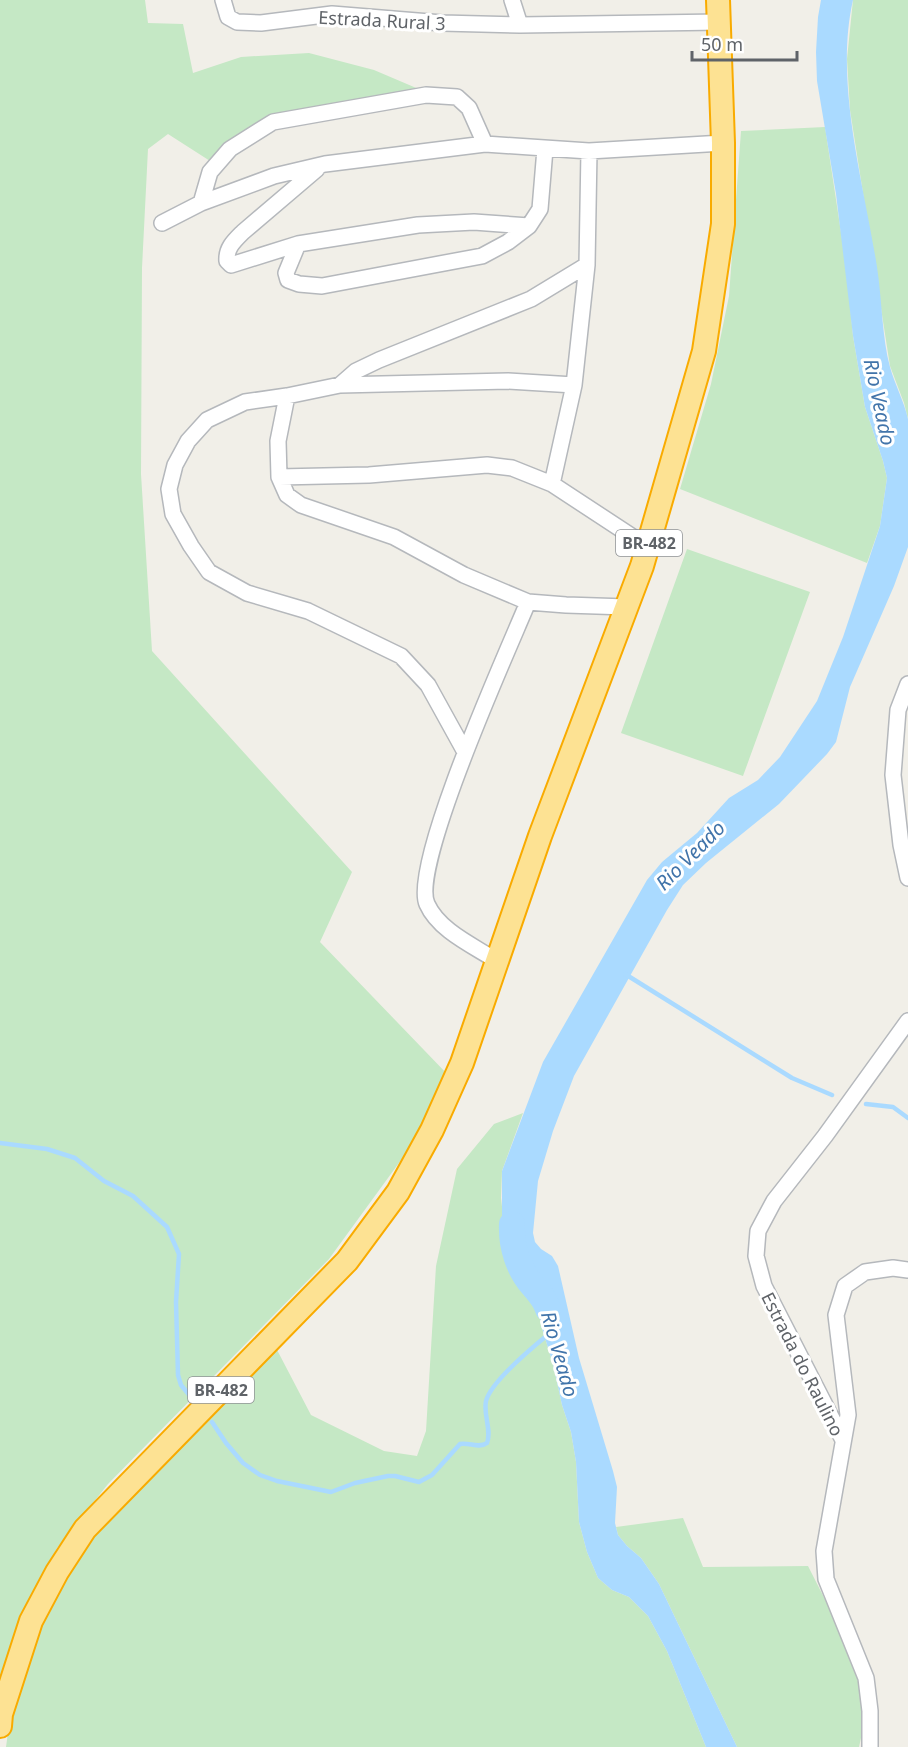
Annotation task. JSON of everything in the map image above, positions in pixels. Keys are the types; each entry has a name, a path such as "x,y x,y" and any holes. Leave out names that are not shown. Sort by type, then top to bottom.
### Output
{"highway":[{"name":"BR-482","path":"0,1726 1,1714 31,1621 57,1572 85,1529 347,1261 398,1192 432,1130 462,1063 540,836 648,547 704,351 723,225 723,143 718,0"}],"street":[{"name":"Estrada Rural 3","path":"223,0 228,16 237,22 261,23 332,14 442,23 520,25 720,22"},
{"path":"512,0 520,25"},
{"path":"201,203 210,172 230,148 273,122 426,94 457,97 469,108 485,144"},
{"path":"162,223 201,203 274,176 325,164 485,144 589,151 723,143"},
{"path":"298,244 286,273 288,280 299,284 322,286 482,256 508,242 529,226 540,209 545,149"},
{"path":"552,484 574,385 587,265 589,151"},
{"path":"325,164 306,177 233,242 226,253 227,261 231,265 298,244 418,225 474,222 529,226"},
{"path":"340,386 356,371 378,360 531,299 587,265"},
{"path":"465,752 428,685 400,656 308,611 247,593 209,572 173,514 169,489 175,465 188,441 207,420 245,402 340,386 507,381 574,385"},
{"path":"287,396 278,441 279,477 287,495 301,505 394,537 464,575 528,602 627,607"},
{"path":"279,477 369,475 487,465 512,468 552,484 648,547"},
{"path":"497,961 453,933 435,916 426,903 425,884 430,855 465,752 528,602"},
{"path":"908,684 898,710 893,775 901,845 908,878"},
{"name":"Estrada do Raulino","path":"870,1747 870,1711 866,1678 826,1579 824,1551 843,1440 764,1286 756,1256 758,1231 774,1201 825,1136 908,1022"},
{"path":"843,1440 848,1415 836,1315 845,1286 865,1272 892,1268 908,1270"}],"green space":[{"path":"0,0 145,0 148,23 183,24 193,73 241,57 309,53 374,70 421,90 296,116 256,139 221,168 168,134 148,149 142,268 141,474 152,651 352,872 320,942 450,1077 428,1123 329,1259 108,1484 57,1548 31,1595 11,1643 0,1680"},
{"path":"853,0 908,0 908,419 890,366 850,110 847,59"},
{"path":"825,127 847,272 853,336 865,407 887,478 880,526 867,563 680,489 711,384 729,296 741,131"},
{"path":"687,549 810,592 743,776 621,733"},
{"path":"523,1113 502,1171 501,1198 506,1241 524,1270 539,1302 541,1325 571,1432 576,1462 579,1522 587,1552 598,1578 612,1590 629,1597 648,1616 667,1651 706,1747 6,1747 9,1725 41,1618 82,1546 275,1346 311,1415 384,1451 417,1456 426,1431 436,1266 457,1169 494,1124"},
{"path":"683,1518 703,1567 808,1566 841,1631 861,1689 859,1747 737,1747 659,1584 641,1558 618,1535 616,1527"}],"water":[{"path":"821,0 853,0 848,32 849,99 853,134 877,267 887,356 908,419 908,547 894,586 850,687 836,742 779,804 706,863 683,885 574,1076 553,1131 538,1181 533,1233 535,1242 552,1256 558,1266 579,1358 617,1487 615,1523 618,1535 641,1558 659,1584 737,1747 706,1747 667,1651 648,1616 629,1597 612,1590 598,1578 587,1552 579,1522 576,1462 571,1432 541,1325 539,1302 524,1270 506,1241 502,1218 502,1171 543,1062 647,880 662,862 697,833 729,798 758,780 780,757 817,701 843,637 880,526 887,478 865,407 853,336 836,194 817,81 816,52"}],"waterway":[{"path":"625,974 792,1078 832,1095"},
{"path":"866,1104 893,1107 908,1118"},
{"path":"0,1143 47,1149 75,1158 104,1181 133,1196 167,1227 179,1254 176,1302 178,1375 181,1385 195,1402"},
{"name":"Rio Veado","path":"512,1224 514,1249 520,1265 544,1299 548,1309"},
{"path":"212,1422 243,1463 260,1475 277,1481 331,1492 355,1483 388,1476 419,1482 432,1475 460,1444 484,1445 487,1443 489,1433 485,1406 490,1393 514,1365 550,1333"}]}
